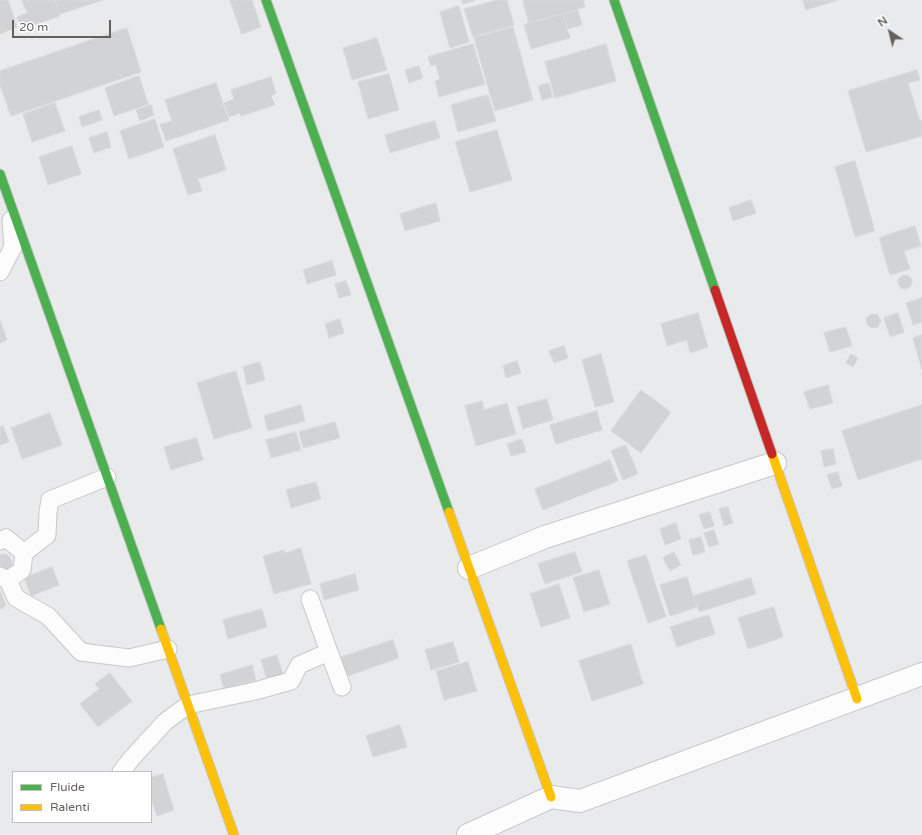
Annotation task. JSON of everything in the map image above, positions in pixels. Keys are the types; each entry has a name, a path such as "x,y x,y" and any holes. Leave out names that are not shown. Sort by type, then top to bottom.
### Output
{"street":[{"path":"266,0 551,797"},
{"path":"614,0 857,699"},
{"path":"0,174 234,835"},
{"path":"469,568 545,537 775,463"},
{"path":"468,835 551,797 580,801 922,674"}],"lane":[{"path":"0,272 13,247 10,202"},
{"path":"107,477 50,500 47,535 24,553 22,570 4,578 16,598 48,616 81,652 129,658 168,649"},
{"path":"0,541 6,538 24,553"},
{"path":"310,599 342,687"},
{"path":"122,771 165,722 188,705 256,691 291,681 300,665 329,652"}],"building":[{"path":"0,0 8,0 17,27 0,34"},
{"path":"22,0 55,0 60,16 22,29 17,17 27,13"},
{"path":"55,0 103,0 60,14"},
{"path":"230,0 252,0 261,27 242,34"},
{"path":"462,0 476,0 463,4"},
{"path":"498,0 507,0 514,25 473,37 464,9"},
{"path":"523,0 583,0 585,7 529,23"},
{"path":"803,0 838,0 806,10"},
{"path":"459,6 469,42 450,48 440,12"},
{"path":"578,10 582,25 568,29 563,14"},
{"path":"563,14 570,38 531,49 524,25"},
{"path":"513,27 533,100 495,111 474,38"},
{"path":"127,28 141,72 11,116 0,85 0,71"},
{"path":"377,38 387,70 352,80 343,48"},
{"path":"473,44 485,84 439,97 435,81 440,79 436,65 431,66 428,57"},
{"path":"606,44 616,81 555,98 545,62"},
{"path":"419,66 423,78 409,83 405,70"},
{"path":"917,70 920,80 908,83 920,121 922,120 922,136 866,152 848,91"},
{"path":"389,74 399,110 368,119 358,82"},
{"path":"139,76 148,104 114,116 105,88"},
{"path":"271,77 276,94 271,96 275,105 241,116 240,113 229,117 224,103 234,99 231,90"},
{"path":"216,83 229,120 166,141 160,124 172,121 165,100"},
{"path":"549,83 553,97 542,100 538,86"},
{"path":"488,95 496,121 458,132 451,105"},
{"path":"55,103 65,131 32,142 23,114"},
{"path":"151,105 154,115 140,121 136,110"},
{"path":"99,110 102,120 82,127 79,117"},
{"path":"155,119 164,147 129,159 120,131"},
{"path":"435,121 440,138 390,153 385,135"},
{"path":"497,130 512,180 470,192 455,142"},
{"path":"107,132 111,147 94,153 89,138"},
{"path":"215,135 226,170 198,179 202,191 188,195 173,149"},
{"path":"72,146 81,174 48,185 39,157"},
{"path":"855,161 875,231 855,237 835,167"},
{"path":"751,200 756,213 733,221 729,208"},
{"path":"436,203 440,221 405,231 400,214"},
{"path":"915,226 921,246 904,251 910,269 890,275 879,238"},
{"path":"332,261 336,275 307,284 303,270"},
{"path":"902,275 908,275 912,279 912,285 908,289 902,289 898,285 898,279"},
{"path":"346,281 351,295 339,298 335,284"},
{"path":"922,298 922,322 913,325 906,303"},
{"path":"698,313 708,347 690,353 687,340 667,346 661,324"},
{"path":"898,313 904,332 890,337 884,318"},
{"path":"872,314 878,315 881,321 878,327 871,328 867,324 866,318"},
{"path":"340,319 344,333 329,338 325,324"},
{"path":"0,320 7,340 0,343"},
{"path":"846,327 852,346 830,352 824,333"},
{"path":"922,335 922,370 913,338"},
{"path":"564,346 568,358 554,363 549,351"},
{"path":"601,354 614,402 595,407 582,360"},
{"path":"851,354 858,358 853,367 846,363"},
{"path":"517,361 521,373 506,378 503,366"},
{"path":"260,362 265,380 247,385 243,367"},
{"path":"236,371 252,428 214,439 197,383"},
{"path":"828,385 833,403 810,409 804,392"},
{"path":"641,390 671,412 641,453 611,431"},
{"path":"547,399 553,420 523,429 517,407"},
{"path":"482,401 484,410 507,403 516,434 476,446 465,406"},
{"path":"301,405 305,421 268,431 264,416"},
{"path":"922,405 922,459 858,480 842,431"},
{"path":"597,411 602,430 556,444 550,425"},
{"path":"50,413 62,445 22,459 11,428"},
{"path":"335,422 340,438 303,448 299,432"},
{"path":"3,426 9,442 0,445 0,427"},
{"path":"296,432 301,450 271,458 266,440"},
{"path":"197,438 203,460 171,470 164,447"},
{"path":"522,439 526,452 511,456 507,444"},
{"path":"626,445 638,474 623,480 611,451"},
{"path":"833,449 836,464 824,467 821,451"},
{"path":"610,460 618,481 543,510 535,489"},
{"path":"838,472 842,486 832,489 827,475"},
{"path":"316,482 321,499 291,508 286,490"},
{"path":"728,507 733,523 724,526 719,509"},
{"path":"710,512 714,526 704,529 699,515"},
{"path":"676,523 681,539 665,545 660,529"},
{"path":"714,530 719,544 709,547 704,533"},
{"path":"701,537 705,552 693,555 689,540"},
{"path":"301,548 311,584 274,594 263,556 284,550 285,553"},
{"path":"575,552 582,572 545,584 538,564"},
{"path":"674,552 681,565 670,571 663,558"},
{"path":"4,554 9,556 12,561 12,566 8,570 0,571 0,555"},
{"path":"646,555 666,617 648,623 627,561"},
{"path":"52,567 59,585 31,596 24,578"},
{"path":"599,570 610,604 584,612 573,578"},
{"path":"355,574 359,590 324,600 320,584"},
{"path":"687,577 697,607 670,616 660,585"},
{"path":"751,578 756,594 699,612 694,596"},
{"path":"559,584 570,618 541,627 530,594"},
{"path":"0,590 6,606 0,609"},
{"path":"774,607 783,637 748,649 738,618"},
{"path":"262,609 267,627 228,639 223,620"},
{"path":"709,615 715,634 677,647 670,627"},
{"path":"393,640 399,658 345,677 339,658"},
{"path":"453,642 459,662 431,670 425,650"},
{"path":"631,644 643,684 592,701 579,661"},
{"path":"277,655 284,678 268,683 261,660"},
{"path":"468,662 477,691 444,700 436,671"},
{"path":"252,665 256,680 224,689 220,675"},
{"path":"110,673 132,701 98,727 80,704 99,689 95,684"},
{"path":"400,725 407,747 373,757 366,736"},
{"path":"163,774 174,810 157,816 152,802 152,777"}],"traffic: fast":[{"path":"266,0 449,512"},
{"path":"614,0 715,290"},
{"path":"0,174 161,629"}],"traffic: slow":[{"path":"772,454 857,699"},
{"path":"449,512 551,797"},
{"path":"161,629 234,835"}],"traffic: jam":[{"path":"715,290 772,454"}]}
